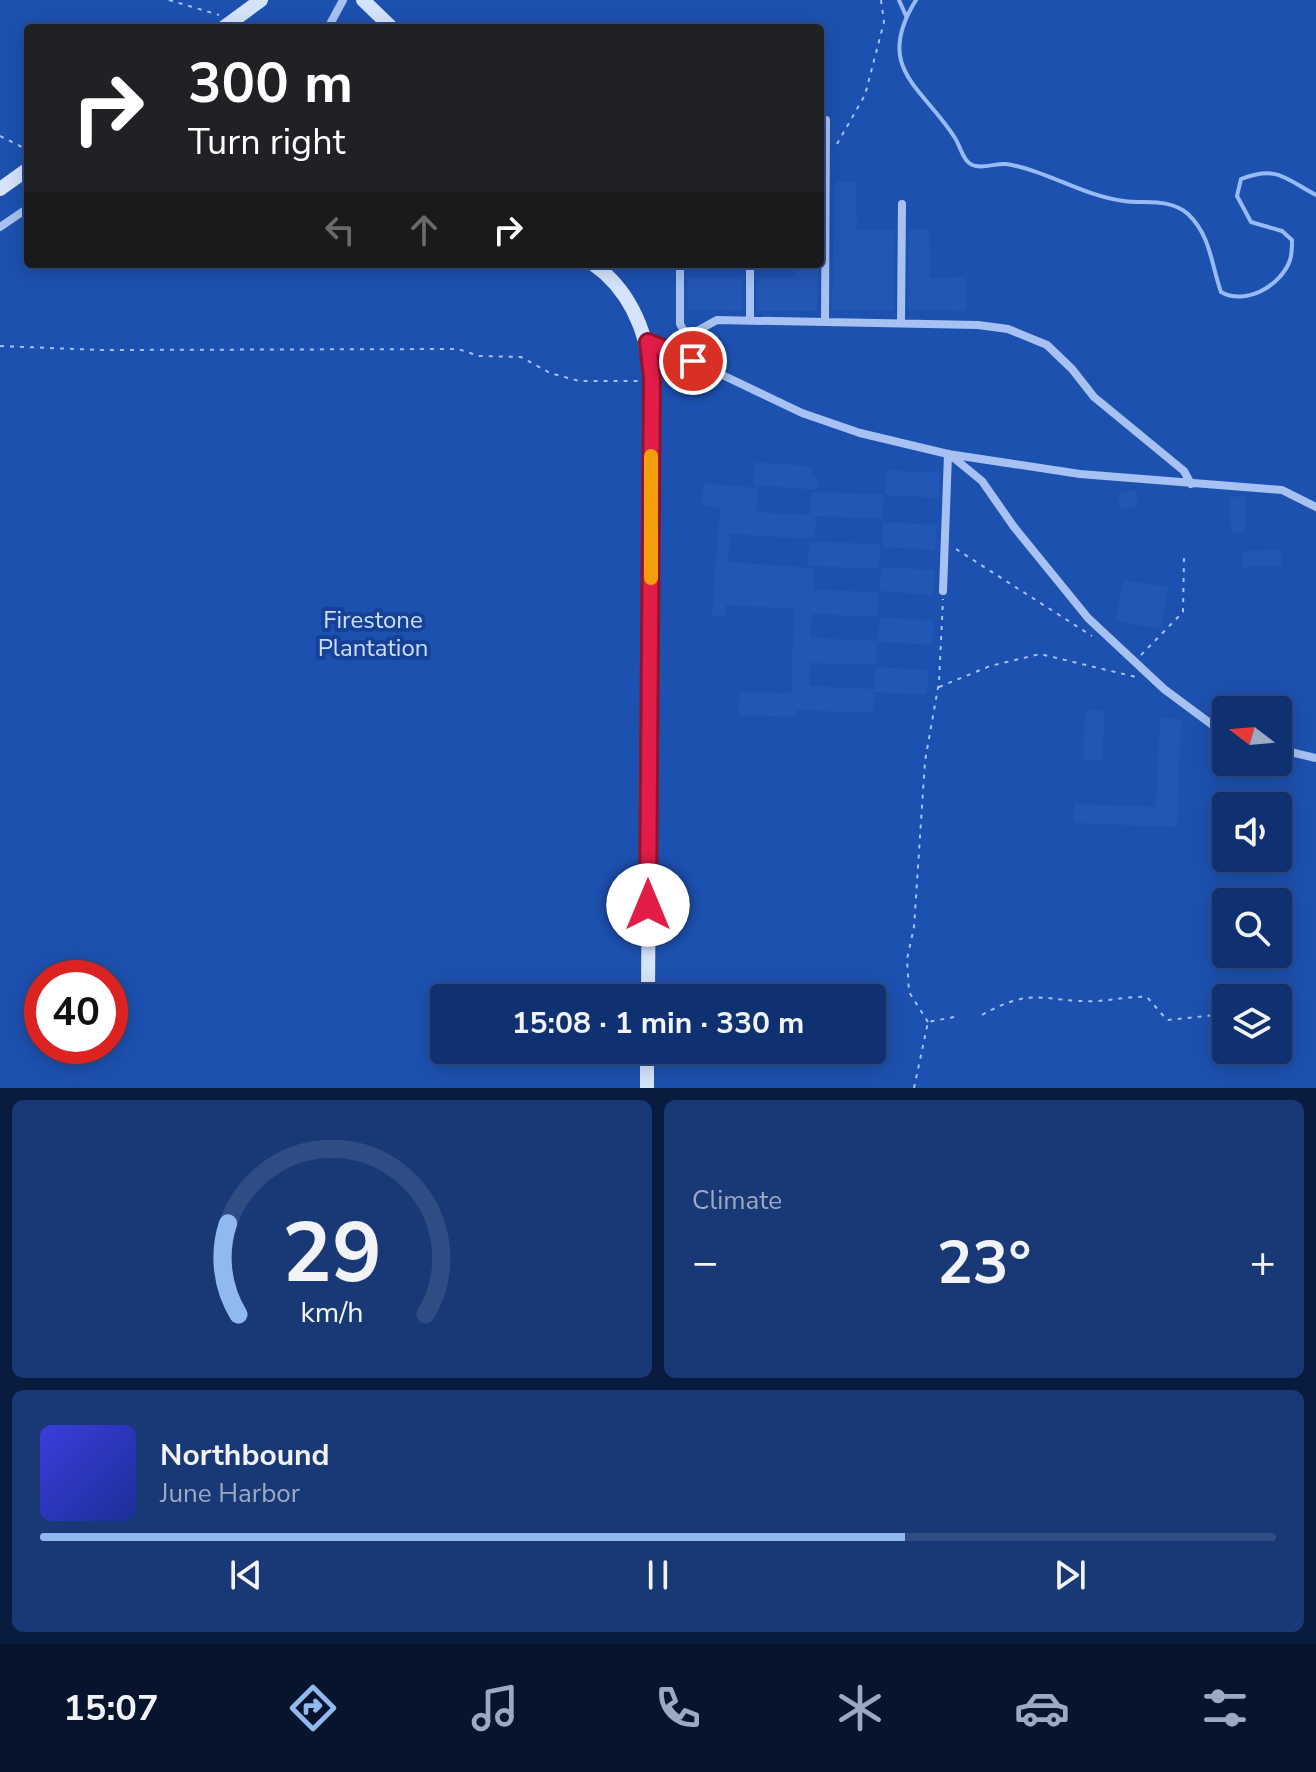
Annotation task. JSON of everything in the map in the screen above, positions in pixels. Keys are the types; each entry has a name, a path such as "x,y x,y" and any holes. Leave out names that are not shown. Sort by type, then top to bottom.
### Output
{"street":[{"path":"229,24 261,0"},
{"path":"330,24 343,0"},
{"path":"363,0 388,24"},
{"path":"825,322 826,120"},
{"path":"0,189 24,172"},
{"path":"901,323 902,204"},
{"path":"0,227 24,211"},
{"path":"599,268 607,274 634,310 648,342 652,378 648,984"},
{"path":"680,268 680,324 687,336"},
{"path":"750,268 750,320"},
{"path":"666,348 717,320 978,325 1008,329 1047,345 1072,369 1094,397 1184,471 1191,484"},
{"path":"648,342 802,413 860,433 948,454 1080,474 1282,490 1316,507"},
{"path":"943,591 948,454"},
{"path":"948,454 982,481 1014,527 1088,618 1159,684 1212,724"},
{"path":"1292,752 1316,758"},
{"path":"647,1064 647,1088"}],"path":[{"path":"169,0 211,14 240,16"},
{"path":"826,167 865,95 884,22 881,0"},
{"path":"0,136 24,148"},
{"path":"0,346 100,350 458,349 479,356 521,357 550,373 579,381 630,383 652,378"},
{"path":"914,1088 928,1022 909,992 907,959 914,927 925,761 938,687 943,591"},
{"path":"938,687 990,666 1040,654 1087,663 1159,684"},
{"path":"982,1015 1020,996 1096,1001 1132,996 1147,997 1167,1020 1212,1015"},
{"path":"928,1022 959,1016"}],"green space":[{"name":"Firestone Plantation","path":"0,0 1316,0 1316,1088 0,1088"}],"building":[{"path":"835,182 856,182 857,230 895,230 894,310 832,310"},
{"path":"909,229 929,229 930,278 966,277 966,311 908,310"},
{"path":"795,268 818,268 817,311 757,311 757,278 795,277"},
{"path":"687,277 743,277 743,311 688,310"},
{"path":"755,462 812,466 811,477 818,478 817,490 753,485"},
{"path":"887,470 940,473 939,498 885,495"},
{"path":"704,483 758,488 756,512 810,515 811,492 884,494 882,519 816,516 815,539 730,534 728,562 814,568 813,590 879,592 877,617 812,614 811,638 877,641 876,665 810,663 809,686 874,689 873,713 796,710 795,717 739,715 740,692 791,693 794,609 726,605 725,616 712,615 720,508 702,506"},
{"path":"1136,490 1138,507 1120,509 1118,493"},
{"path":"1245,496 1245,532 1231,533 1230,497"},
{"path":"883,522 937,525 935,550 882,547"},
{"path":"809,542 880,544 879,569 808,566"},
{"path":"1281,550 1282,566 1243,567 1243,551"},
{"path":"881,567 935,570 933,595 880,591"},
{"path":"1123,580 1168,587 1161,629 1116,621"},
{"path":"880,617 933,621 932,645 878,642"},
{"path":"875,667 929,670 927,695 874,692"},
{"path":"1085,710 1104,711 1103,760 1083,759"},
{"path":"1160,718 1181,719 1177,827 1074,823 1074,804 1156,807"}],"waterway":[{"path":"899,0 906,16"},
{"path":"916,0 904,24 899,44 901,61 907,76 955,138 968,162 980,166 1003,164 1021,167 1109,198 1165,204 1181,209 1201,232 1221,292 1241,297 1261,291 1279,278 1291,255 1292,240 1282,231 1251,222 1237,196 1241,179 1273,174 1316,195"}],"slow traffic":[{"path":"651,456 651,578"}],"route":[{"path":"648,905 652,378 648,342 693,361"}]}
